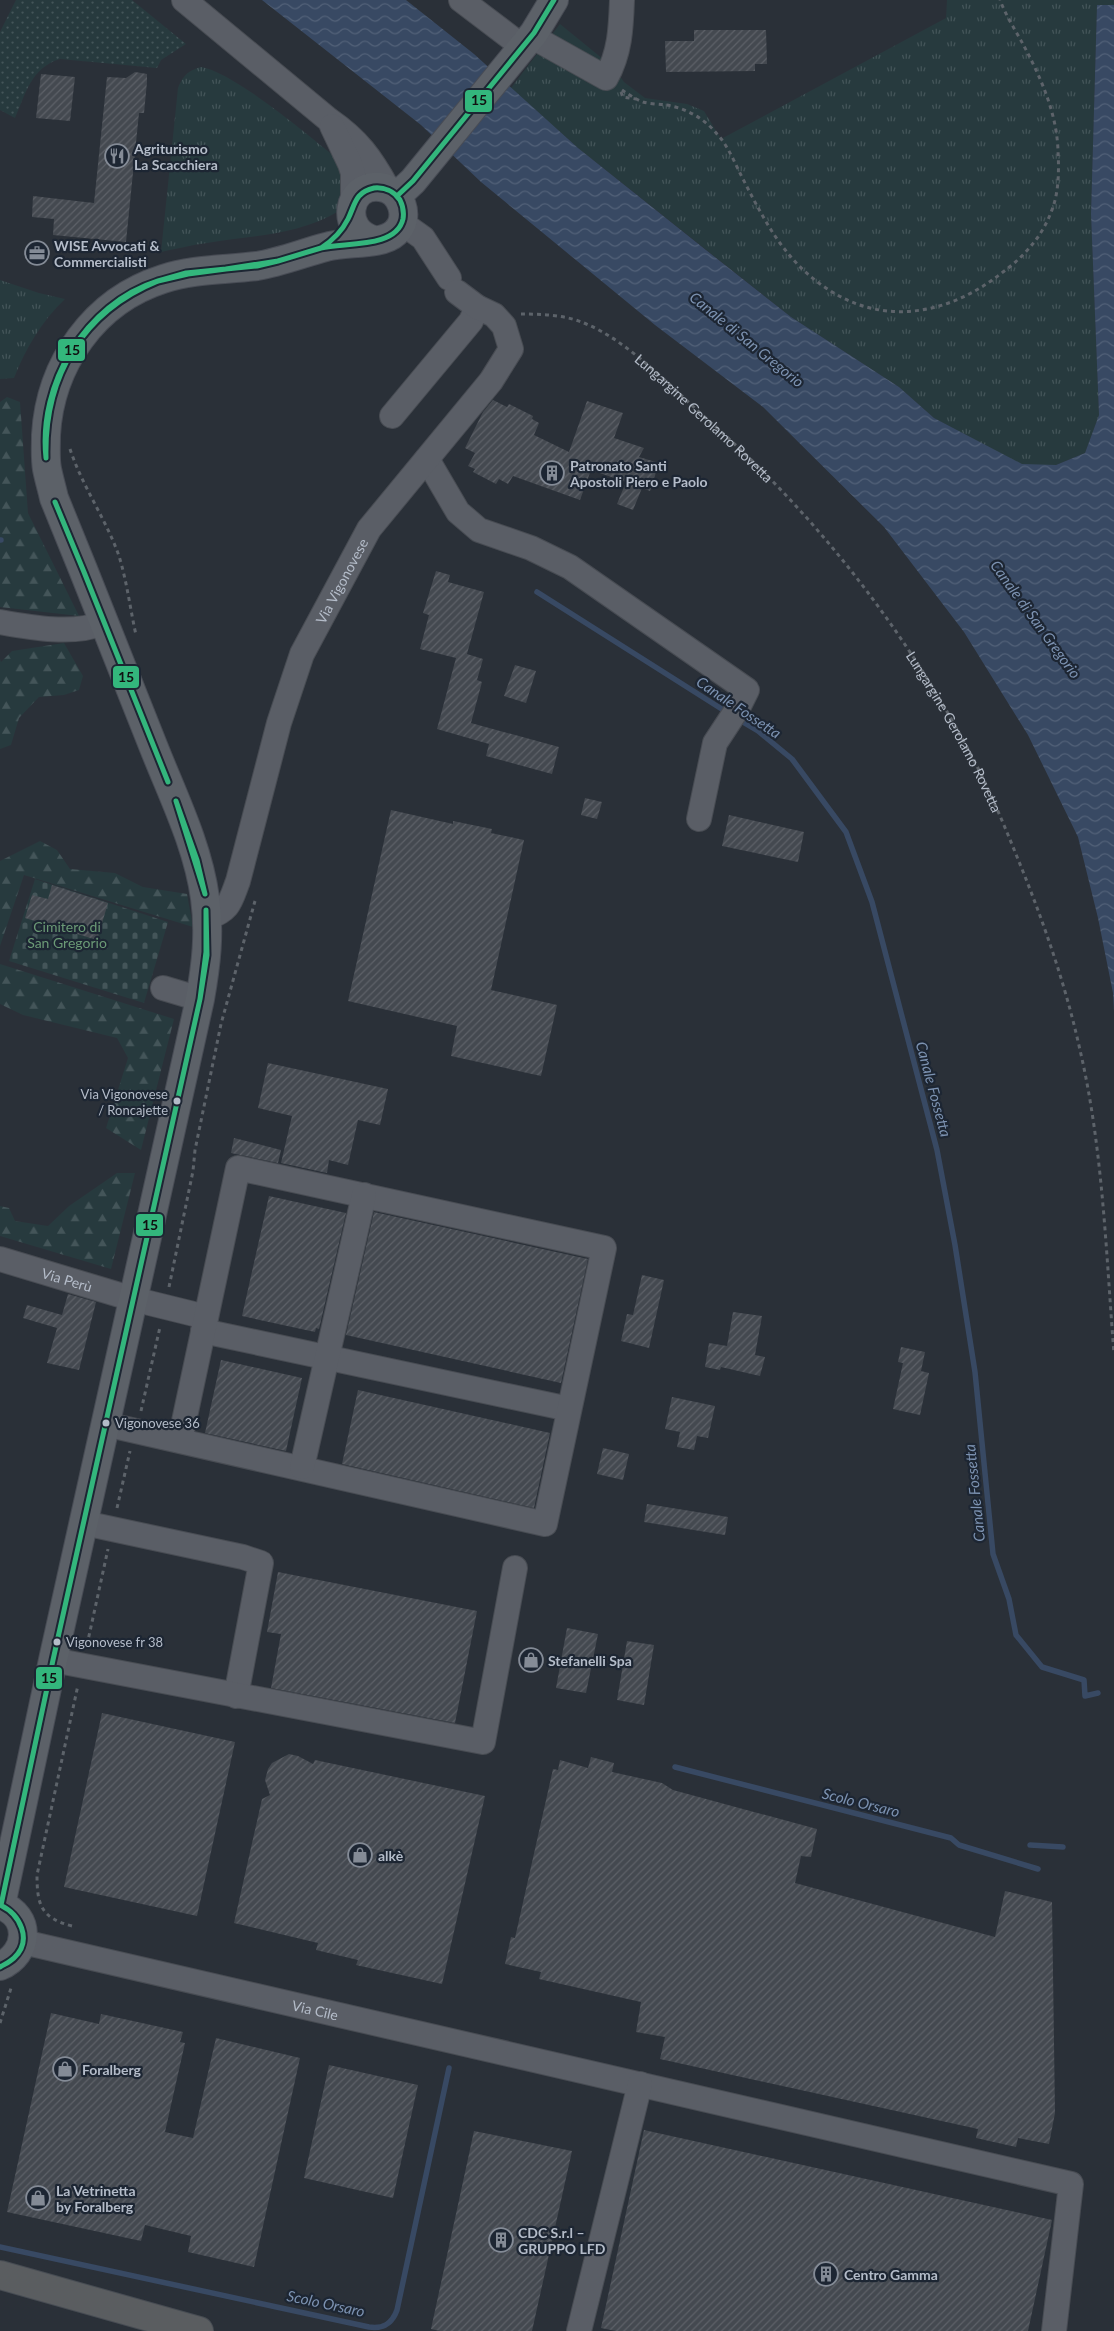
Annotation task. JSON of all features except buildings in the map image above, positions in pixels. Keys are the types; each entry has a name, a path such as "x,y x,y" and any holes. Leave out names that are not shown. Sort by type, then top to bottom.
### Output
{"highway":[{"path":"0,2275 199,2331"}],"main road":[{"path":"392,192 409,186 524,45 554,0"},
{"path":"0,1966 15,1957 23,1942 21,1923 16,1914 0,1905 200,999 207,955 207,918 201,875 174,799 54,498 46,468 47,425 50,401 67,356 84,332 104,312 136,290 179,274 273,263 325,247 391,236 402,223 403,209 392,192 380,187 364,190 335,237 325,247"},
{"path":"352,208 355,229 367,238 374,240"}],"street":[{"path":"184,0 329,120 350,134 365,150 392,192"},
{"path":"461,0 524,45 606,78 614,63 620,40 622,0"},
{"path":"329,120 353,173 352,208"},
{"name":"Via Vigonovese","path":"207,918 222,913 230,904 280,723 302,654 369,529 491,381 511,349 504,326 453,285 422,238 402,223"},
{"path":"392,416 471,321 486,311"},
{"path":"427,459 458,512 479,530 531,548 570,567 747,690 715,742 700,819"},
{"path":"0,622 22,626 67,629 90,628 104,623"},
{"path":"163,988 200,999"},
{"path":"105,1424 302,1467 544,1524 604,1248 238,1168 180,1440"},
{"path":"302,1467 364,1195"},
{"name":"Via Perù","path":"0,1260 134,1299 205,1324 326,1357 569,1409"},
{"path":"84,1523 243,1557 261,1563 236,1696"},
{"path":"53,1660 483,1742 515,1568"},
{"name":"Via Cile","path":"23,1942 1072,2184 1054,2331"},
{"path":"579,2331 640,2084"}],"path":[{"path":"619,88 636,99 687,111 717,133 728,149 771,233 798,266 824,287 862,305 892,312 927,310 948,305 990,283 1016,263 1034,243 1054,204 1058,171 1055,123 1038,74 1000,0"},
{"name":"Lungargine Gerolamo Rovetta","path":"486,311 541,314 572,320 604,332 624,346 720,430 792,503 860,582 940,700 965,742 1007,831 1044,926 1071,1009 1081,1052 1095,1139 1114,1354"},
{"path":"68,442 76,466 118,555 130,596 136,637"},
{"path":"167,1294 194,1171 195,1150 220,1024 256,892"},
{"path":"141,1408 162,1318"},
{"path":"116,1512 132,1442"},
{"path":"86,1647 108,1547"},
{"path":"72,1926 50,1917 42,1909 37,1895 37,1875 79,1678"},
{"path":"0,2005 4,2006 0,2022"}],"green space":[{"path":"16,0 132,0 186,44 161,60 157,68 60,59 50,63 42,68 31,82 15,118 0,110 0,32"},
{"path":"947,0 1114,0 1114,5 1097,5 1091,214 1099,415 1085,453 1056,465 1022,465 934,418 899,387 791,317 578,148 511,88 560,24 614,68 624,82 645,98 687,104 704,111 721,139 946,18"},
{"path":"201,67 216,72 255,95 349,168 339,211 323,219 291,230 161,252 178,88 186,74"},
{"path":"0,280 39,293 65,299 35,336 14,378 0,379"},
{"path":"7,397 20,402 28,513 79,616 0,607 0,402"},
{"path":"64,643 83,676 79,690 64,695 39,697 19,718 11,745 0,749 0,659 1,662 12,651"},
{"path":"40,841 57,850 70,869 115,873 143,887 187,894 193,927 24,875 0,946 0,861"},
{"name":"Cimitero di San Gregorio","path":"35,879 168,922 144,1003 9,961"},
{"path":"0,964 174,1019 141,1150 106,1128 128,1058 117,1038 23,1015 0,1004"},
{"path":"117,1173 135,1173 111,1269 0,1236 0,1206 9,1208 15,1221 48,1226 69,1206"}],"water":[{"name":"Canale di San Gregorio","path":"262,0 406,0 474,54 578,148 791,317 899,387 934,418 1022,464 1056,465 1085,453 1099,415 1091,214 1097,5 1114,5 1114,1011 1113,993 1098,918 1078,837 1028,735 964,632 884,527 763,407 655,325 481,182 421,125"}],"waterway":[{"name":"Canale Fossetta","path":"537,592 728,713"},
{"name":"Canale Fossetta","path":"736,718 758,731 792,759 846,832 872,902 937,1150 955,1245 975,1372 993,1554 1009,1599 1016,1635 1042,1667 1084,1680 1085,1696 1098,1693"},
{"name":"Scolo Orsaro","path":"675,1767 951,1838 959,1845 1038,1869"},
{"path":"1030,1845 1063,1847"},
{"name":"Scolo Orsaro","path":"0,2247 369,2327 383,2326 390,2322 397,2310 449,2068"}],"transit line":[{"name":"15","path":"397,196 413,181 534,33 554,0"},
{"name":"15","path":"374,188 388,190 400,200 403,207 403,219 398,229 380,240 321,248 343,228 359,196 374,188"},
{"name":"15","path":"278,261 321,248"},
{"name":"15","path":"278,261 321,248"},
{"name":"15","path":"226,269 278,261"},
{"name":"15","path":"226,269 257,266 278,261"},
{"name":"15","path":"158,281 186,273 226,269"},
{"name":"15","path":"158,281 188,274 226,269"},
{"name":"15","path":"46,458 46,430 50,402 59,376 72,350 88,328 109,308 132,292 158,281"},
{"name":"15","path":"46,458 47,428 52,401 61,375 73,351 89,329 108,310 131,294 158,281"},
{"name":"15","path":"55,502 84,572"},
{"name":"15","path":"55,502 84,572"},
{"name":"15","path":"84,572 168,782"},
{"name":"15","path":"84,572 168,782"},
{"name":"15","path":"176,801 197,860 205,894"},
{"name":"15","path":"176,801 205,894"},
{"name":"15","path":"200,999 206,952 206,910"},
{"name":"15","path":"200,999 207,955 206,910"},
{"name":"15","path":"1,1905 53,1660 200,999"},
{"name":"15","path":"0,1905 7,1909 18,1921 22,1928 23,1936 20,1951 0,1967"}],"place":[{"name":"Agriturismo La Scacchiera","path":"117,156"},
{"name":"WISE Avvocati & Commercialisti","path":"37,253"},
{"name":"Patronato Santi Apostoli Piero e Paolo","path":"552,473"},
{"name":"Via Vigonovese / Roncajette","path":"177,1101"},
{"name":"Vigonovese 36","path":"106,1423"},
{"name":"Vigonovese fr 38","path":"57,1642"},
{"name":"Stefanelli Spa","path":"531,1660"},
{"name":"alkè","path":"360,1855"},
{"name":"Foralberg","path":"65,2069"},
{"name":"La Vetrinetta by Foralberg","path":"38,2198"},
{"name":"CDC S.r.l – GRUPPO LFD","path":"501,2240"},
{"name":"Centro Gamma","path":"826,2274"}]}
